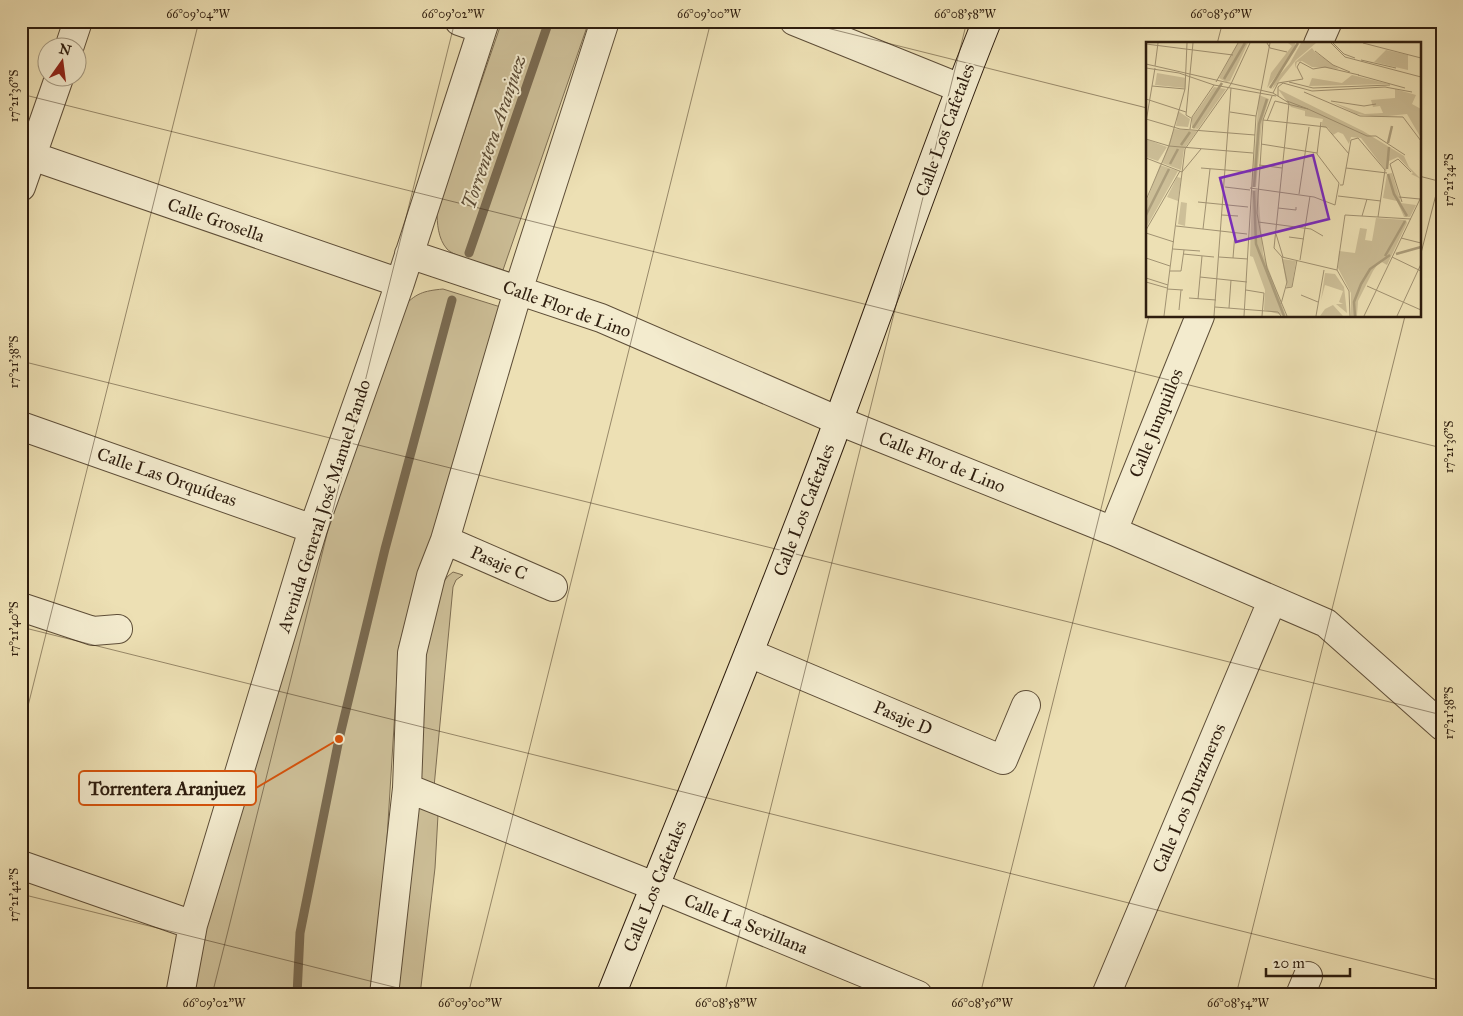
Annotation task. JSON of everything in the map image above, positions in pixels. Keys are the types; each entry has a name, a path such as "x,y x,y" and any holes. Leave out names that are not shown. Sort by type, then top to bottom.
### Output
{"street":[{"path":"72,38 78,21"},
{"path":"384,995 407,788 412,652 431,576 445,540 518,291 605,21"},
{"path":"794,21 960,88"},
{"name":"Calle Los Cafetales","path":"615,990 654,886 749,653 839,421 960,88 987,21"},
{"path":"1319,42 1328,21"},
{"name":"Avenida General José Manuel Pando","path":"180,995 193,925 313,529 400,283 475,24"},
{"path":"21,187 56,88"},
{"name":"Calle Grosella","path":"32,156 400,283"},
{"name":"Calle Flor de Lino","path":"409,254 602,318 839,421 1113,531 1326,623 1442,726"},
{"name":"Calle Junquillos","path":"1113,531 1199,318"},
{"name":"Calle Las Orquídeas","path":"21,426 313,529"},
{"name":"Pasaje C","path":"445,540 553,586"},
{"name":"Calle Los Durazneros","path":"1106,995 1272,601"},
{"path":"21,607 93,631 118,629"},
{"name":"Pasaje D","path":"749,653 1003,760 1026,705"},
{"name":"Calle La Sevillana","path":"407,788 654,886 918,995"},
{"path":"21,865 193,925"}],"shaded area":[{"path":"502,21 589,21 503,270 465,258 447,249 440,236 437,211"},
{"path":"443,289 523,314 425,556 399,646 385,871 372,995 191,995 206,925 328,520 402,308 420,294"},
{"path":"453,572 463,575 456,580 453,587 434,787 415,779 421,670 439,588"},
{"path":"416,806 438,815 435,868 420,995 395,995"}],"waterway":[{"name":"Torrentera Aranjuez","path":"469,253 549,21"},
{"name":"Torrentera Aranjuez","path":"297,995 300,933 339,739 385,549 452,300"}],"place":[{"name":"Torrentera Aranjuez","path":"339,739"}]}
